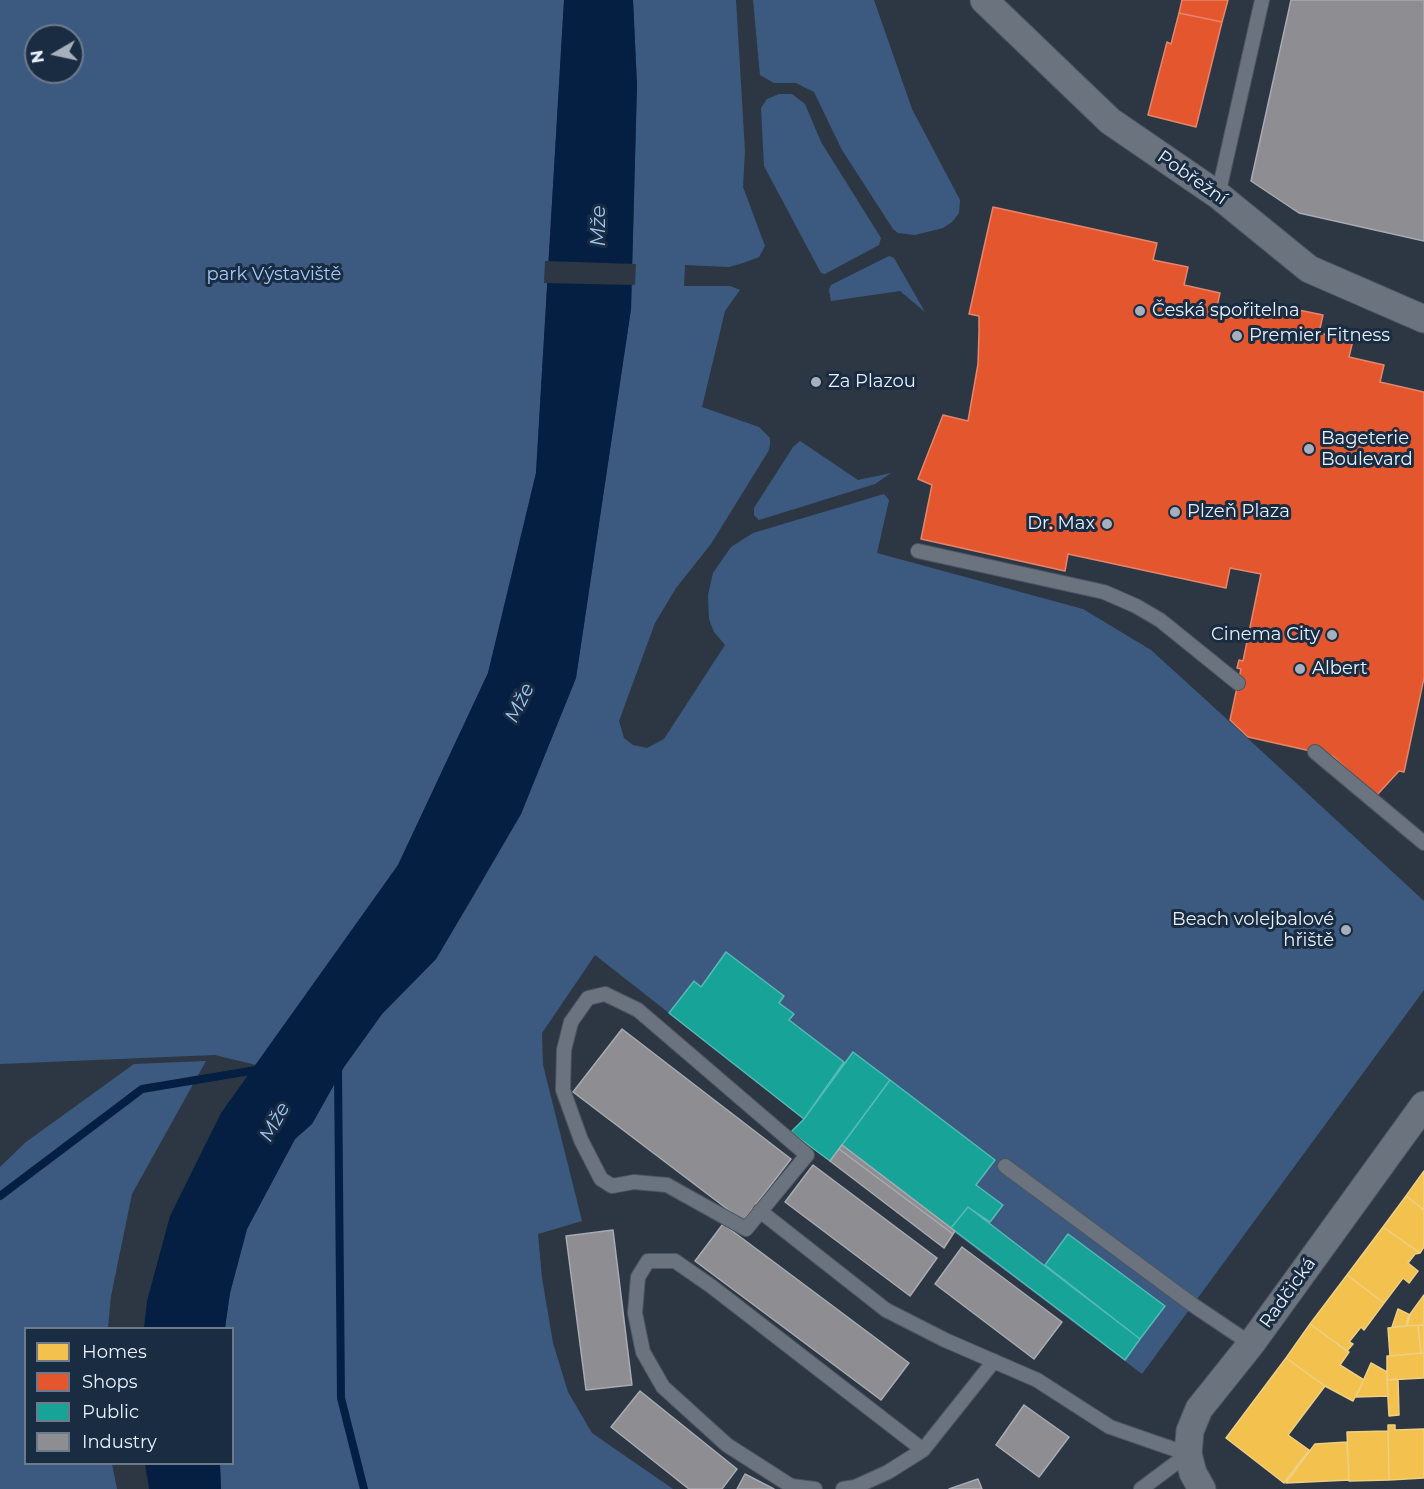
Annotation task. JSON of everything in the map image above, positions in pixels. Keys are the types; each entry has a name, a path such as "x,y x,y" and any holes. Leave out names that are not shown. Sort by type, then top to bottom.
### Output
{"street":[{"name":"Pobřežní","path":"984,0 1110,121 1218,195 1309,269 1424,319"},
{"name":"Radčická","path":"1202,1489 1193,1473 1188,1454 1190,1431 1199,1410 1251,1344 1424,1106"}],"lane":[{"path":"1218,195 1262,0"},
{"path":"918,551 1104,592 1160,620 1238,683"},
{"path":"1315,752 1424,843"},
{"path":"604,994 638,1010 807,1155 760,1211 746,1229 667,1185 634,1182 612,1186 601,1179 581,1140 563,1090 564,1050 572,1022 588,998 604,994"},
{"path":"1005,1166 1193,1305 1251,1344"},
{"path":"760,1211 886,1310 945,1340 1037,1380 1110,1427 1188,1454"},
{"path":"815,1489 790,1486 727,1445 663,1387 643,1352 635,1313 638,1277 648,1261 675,1261 693,1273 798,1350 923,1450"},
{"path":"843,1489 855,1487 888,1472 923,1450 994,1361"},
{"path":"1141,1489 1188,1454"}],"green space":[{"name":"park Výstaviště","path":"0,0 564,0 536,473 488,673 398,865 256,1065 215,1055 0,1064"},
{"path":"633,0 736,0 745,151 743,187 765,246 759,257 729,267 685,265 684,286 730,286 740,290 725,311 702,407 759,427 770,438 770,444 769,450 711,544 676,588 655,623 619,721 624,738 633,745 647,748 664,739 725,645 714,632 709,619 708,595 713,573 731,547 753,533 884,494 889,500 877,553 1083,609 1151,650 1230,722 1424,901 1424,990 1142,1374 804,1119 595,955 542,1033 543,1065 582,1221 538,1234 542,1278 553,1343 568,1392 592,1433 673,1489 221,1489 220,1465 234,1465 234,1327 225,1327 230,1293 247,1229 295,1139 312,1124 344,1067 382,1014 436,959 521,814 576,678 631,309 637,85"},
{"path":"753,0 874,0 912,109 960,200 959,213 952,222 943,228 915,235 898,233 893,229 842,150 814,92 796,83 774,83 760,75"},
{"path":"779,94 792,94 805,104 821,142 881,238 879,245 825,274 821,273 764,166 761,108 767,99"},
{"path":"889,256 894,258 925,312 900,291 831,301 829,290 831,285"},
{"path":"800,441 858,480 891,473 875,484 759,520 754,515 754,508 793,447"},
{"path":"206,1061 132,1194 111,1296 108,1327 24,1327 24,1465 112,1465 117,1489 0,1489 0,1167 26,1142 134,1064"}],"water":[{"name":"Mže","path":"564,0 633,0 637,85 631,309 576,678 521,814 436,959 382,1014 344,1067 312,1124 295,1139 247,1229 230,1293 225,1327 144,1327 147,1301 170,1216 221,1113 398,865 488,673 536,473"},
{"path":"145,1465 220,1465 221,1489 149,1489"}],"pier":[{"path":"545,261 636,264 635,285 544,283"}],"building: Homes":[{"path":"1424,1171 1424,1210 1406,1196"},
{"path":"1406,1196 1424,1210 1424,1247 1420,1253 1383,1227"},
{"path":"1383,1227 1420,1253 1415,1254 1408,1263 1418,1271 1409,1283 1403,1278 1384,1303 1347,1275"},
{"path":"1347,1275 1384,1303 1364,1330 1361,1327 1349,1342 1353,1344 1347,1351 1310,1324"},
{"path":"1424,1295 1424,1325 1406,1326 1408,1317"},
{"path":"1398,1309 1410,1315 1407,1326 1392,1327"},
{"path":"1310,1324 1349,1352 1340,1365 1364,1380 1353,1401 1325,1386 1286,1358"},
{"path":"1418,1325 1421,1353 1390,1356 1388,1328"},
{"path":"1418,1325 1424,1325 1424,1353 1421,1353"},
{"path":"1424,1353 1424,1378 1387,1380 1387,1356"},
{"path":"1286,1358 1325,1386 1288,1435 1309,1450 1284,1483 1226,1438"},
{"path":"1371,1363 1387,1372 1388,1396 1356,1397"},
{"path":"1398,1379 1399,1415 1389,1416 1387,1380"},
{"path":"1388,1425 1395,1425 1395,1430 1424,1429 1424,1478 1389,1480"},
{"path":"1388,1431 1389,1480 1349,1481 1347,1432"},
{"path":"1347,1442 1349,1480 1286,1483 1315,1444"}],"building: Shops":[{"path":"1182,0 1228,0 1222,22 1179,13"},
{"path":"1179,13 1222,22 1196,127 1148,115 1167,42 1171,44"},
{"name":"Plzeň Plaza","path":"993,207 1157,243 1153,260 1188,267 1184,285 1220,293 1215,315 1233,318 1234,311 1251,303 1255,312 1267,307 1271,316 1283,310 1284,307 1323,315 1319,333 1353,340 1349,357 1384,365 1380,382 1424,392 1424,678 1404,772 1399,771 1376,796 1333,756 1248,737 1230,720 1241,669 1237,668 1239,660 1243,661 1261,574 1230,568 1226,588 1068,554 1065,571 921,539 932,485 918,479 943,415 968,421 978,364 979,332 979,316 969,314"}],"building: Public":[{"path":"726,952 784,996 779,1003 794,1014 789,1020 844,1062 804,1119 669,1013 694,981 701,987"},
{"path":"853,1052 890,1080 830,1161 791,1132 804,1119"},
{"path":"890,1080 995,1160 976,1185 1003,1205 990,1222 968,1207 951,1228 842,1145"},
{"path":"968,1207 1140,1339 1125,1360 951,1228"},
{"path":"1068,1234 1165,1306 1140,1339 1045,1265"}],"building: Industry":[{"path":"1291,0 1424,0 1424,241 1299,213 1251,181"},
{"path":"622,1029 791,1159 743,1221 573,1092"},
{"path":"842,1145 955,1231 953,1234 839,1149"},
{"path":"839,1149 953,1234 944,1248 830,1161"},
{"path":"813,1165 937,1258 910,1296 785,1202"},
{"path":"723,1224 909,1363 881,1400 695,1261"},
{"path":"613,1230 632,1385 586,1390 566,1236"},
{"path":"962,1247 1062,1322 1034,1359 935,1284"},
{"path":"640,1391 737,1469 722,1489 689,1489 611,1427"},
{"path":"1024,1405 1069,1437 1039,1477 996,1445"},
{"path":"745,1474 774,1489 737,1489"},
{"path":"978,1479 982,1489 949,1489"}],"waterway":[{"path":"0,1196 142,1089 262,1069"},
{"path":"338,1070 341,1398 364,1489"}],"place":[{"name":"Česká spořitelna","path":"1140,311"},
{"name":"Premier Fitness","path":"1237,336"},
{"name":"Za Plazou","path":"816,382"},
{"name":"Bageterie Boulevard","path":"1309,449"},
{"name":"Plzeň Plaza","path":"1175,512"},
{"name":"Dr. Max","path":"1107,524"},
{"name":"Cinema City","path":"1332,635"},
{"name":"Albert","path":"1300,669"},
{"name":"Beach volejbalové hřiště","path":"1346,930"}]}
